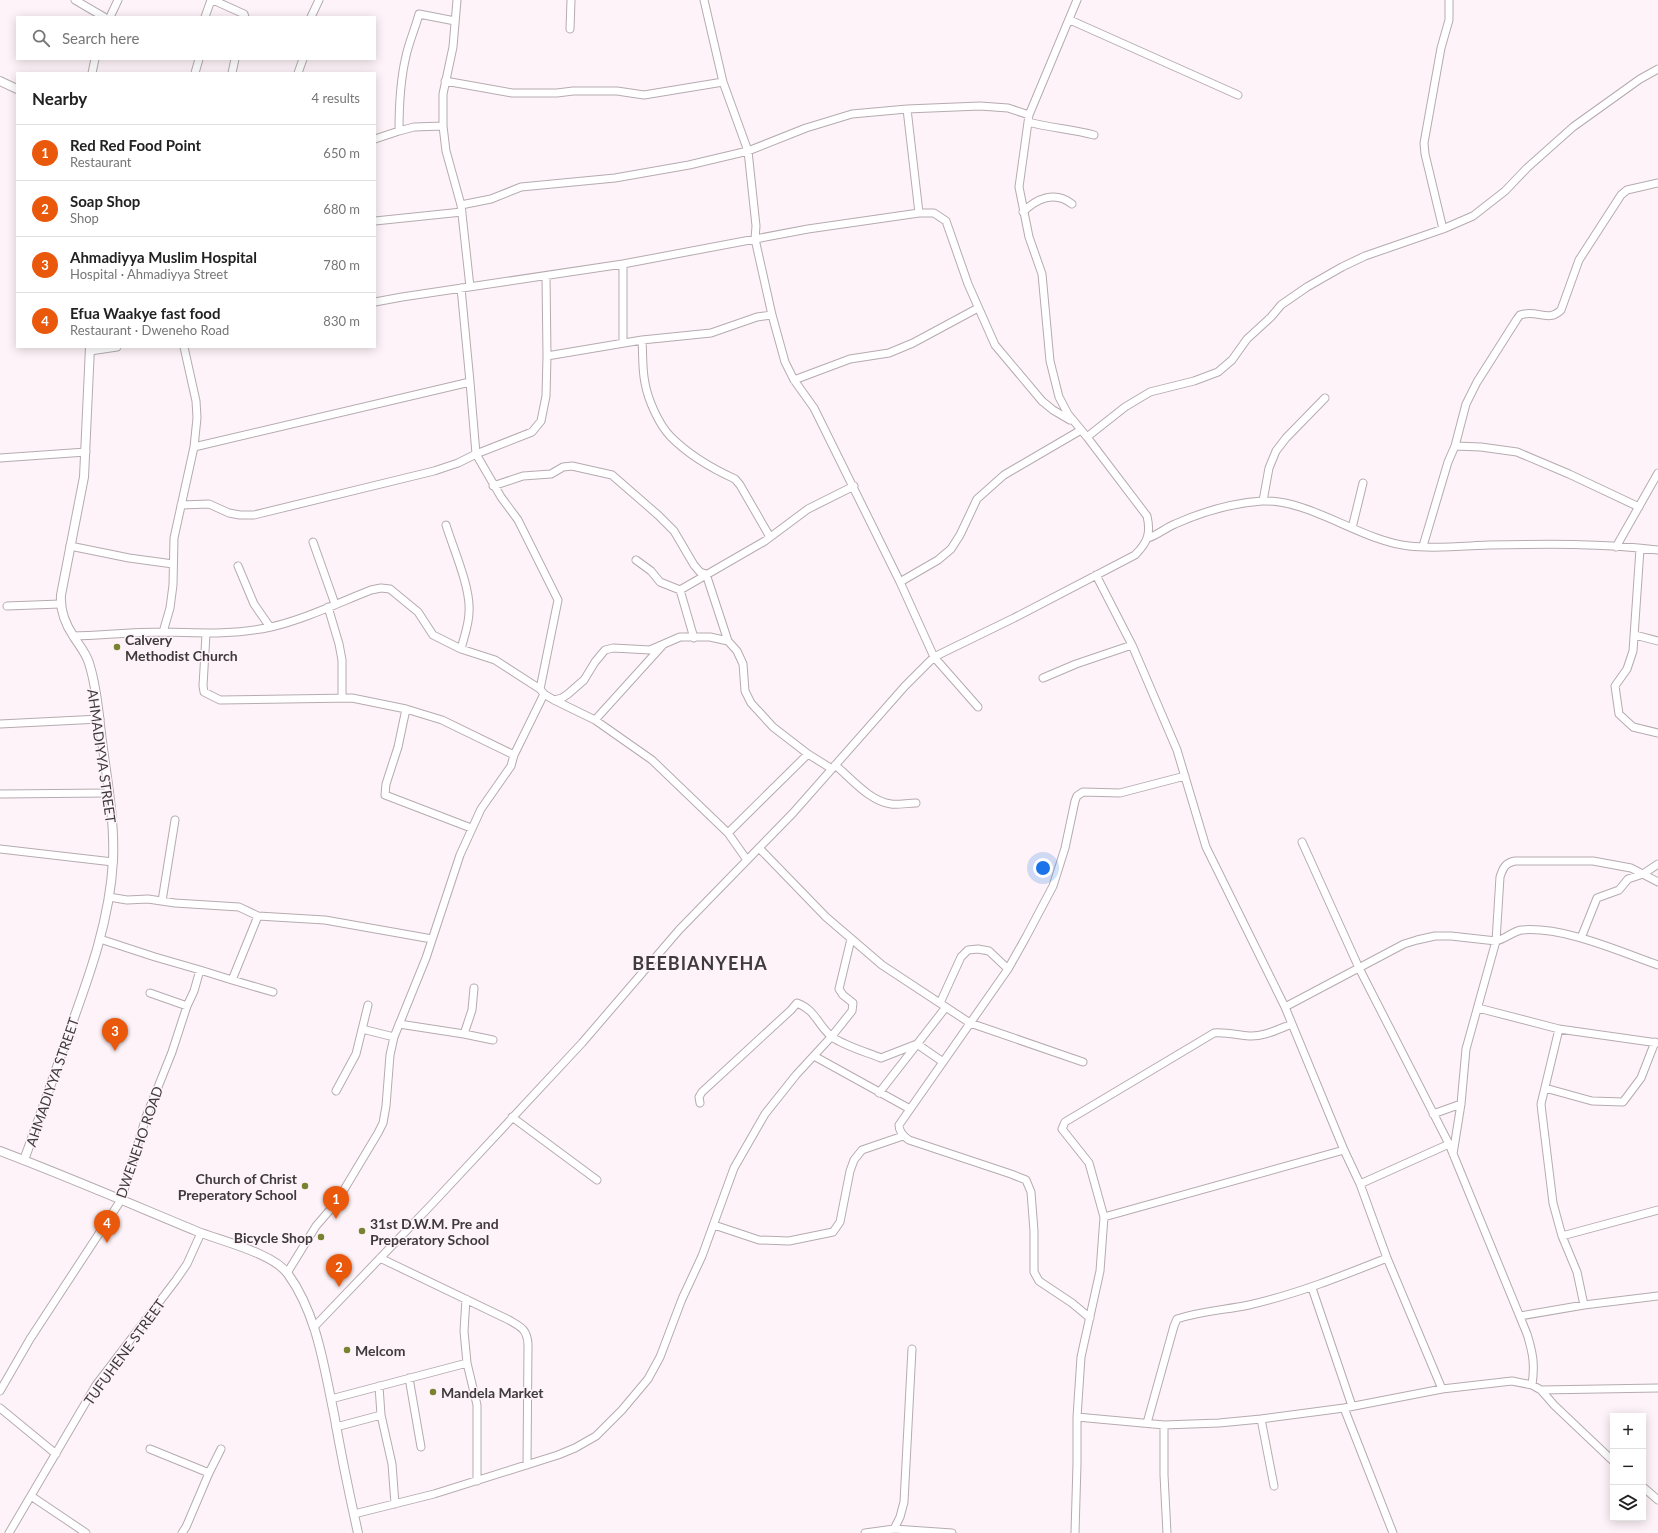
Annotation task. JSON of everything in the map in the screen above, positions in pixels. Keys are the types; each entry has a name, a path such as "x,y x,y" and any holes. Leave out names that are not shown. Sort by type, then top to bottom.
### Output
{"street":[{"path":"75,0 102,16"},
{"path":"110,16 118,0"},
{"path":"205,16 212,0 244,14 245,16"},
{"path":"312,16 319,0"},
{"path":"457,0 454,21 453,47 443,94 443,126 446,151 462,208 470,287"},
{"path":"570,29 571,0"},
{"path":"704,0 724,82 748,150 756,226 755,239 780,350 794,380 814,408 854,486 934,657 978,707"},
{"path":"314,1327 512,1118 582,1042 679,930 793,813 905,686 934,657 1014,618 1136,554 1148,538 1150,528 1147,516 1063,406 1052,370 1048,349 1042,274 1029,238 1019,187 1028,118 1070,20 1077,0"},
{"path":"1443,229 1425,154 1424,143 1441,48 1449,20 1450,0"},
{"path":"399,131 399,101 402,76 406,56 419,14 454,21"},
{"path":"1070,20 1238,95"},
{"path":"92,72 95,60"},
{"path":"195,72 199,60"},
{"path":"232,72 235,60"},
{"path":"298,72 303,60"},
{"path":"1087,437 1125,407 1150,392 1194,381 1218,372 1232,360 1247,339 1271,317 1281,305 1319,280 1364,256 1443,229 1473,216 1505,191 1526,168 1573,127 1640,79 1658,69"},
{"path":"0,81 16,89"},
{"path":"445,81 512,93 617,91 644,95 724,82"},
{"path":"376,221 462,208 491,199 521,187 615,178 689,165 748,150 806,128 852,114 907,109 980,106 1008,108 1046,127 1078,131 1094,135"},
{"path":"907,109 918,213"},
{"path":"376,138 399,131 422,127 443,126"},
{"path":"1422,546 1448,462 1455,446 1466,404 1477,382 1520,315 1532,312 1550,317 1556,315 1561,310 1579,260 1621,195 1627,190 1658,183"},
{"path":"1023,212 1036,201 1045,198 1054,197 1066,199 1072,204"},
{"path":"376,302 623,264 808,229 918,213 934,213 946,221 968,284 995,344 1042,401 1053,410 1076,423"},
{"path":"623,264 623,343"},
{"path":"181,505 209,504 228,513 254,515 434,471 458,463 476,454 532,432 541,421 546,396 546,276"},
{"path":"288,1273 316,1226 336,1203 378,1133 386,1106 390,1055 394,1037 432,939 460,855 471,828 481,809 511,766 514,755 542,692 558,600 518,520 493,486 476,454 461,288"},
{"path":"794,380 850,359 889,353 913,343 978,308"},
{"path":"547,356 642,340 711,333 757,317 772,315"},
{"path":"642,340 644,382 657,416 670,437 690,453 735,479 770,537"},
{"path":"90,349 104,348"},
{"path":"163,632 170,608 173,585 174,538 194,447 197,418 196,401 184,348"},
{"name":"AHMADIYYA STREET","path":"24,1160 87,981 100,939 109,896 113,862 113,843 100,719 89,662 73,636 63,615 60,604 82,490 86,452 90,349"},
{"path":"194,447 470,382"},
{"path":"1263,501 1269,468 1276,451 1286,438 1325,398"},
{"path":"900,582 938,560 950,549 960,534 977,499 1004,475 1081,430"},
{"path":"1455,446 1481,447 1517,452 1532,457 1639,507"},
{"path":"0,458 86,452"},
{"path":"493,486 523,476 552,474 563,467 572,466 612,475 674,531 694,565 700,572 706,574"},
{"path":"1616,547 1658,473"},
{"path":"1352,528 1363,483"},
{"path":"680,590 706,574 729,563 770,537 808,509 854,486"},
{"path":"1148,538 1158,535 1172,525 1205,513 1233,505 1263,501 1286,503 1303,508 1387,542 1410,546 1524,544 1658,550"},
{"path":"446,525 464,579 469,603 469,613 461,649"},
{"path":"313,542 332,605 342,660 342,697"},
{"path":"70,546 173,564"},
{"path":"1640,549 1633,650 1626,669 1615,686 1619,714 1634,727 1658,733"},
{"path":"636,560 651,571 660,582 680,590"},
{"path":"238,566 254,604 270,627"},
{"path":"706,574 728,642 737,651 743,664 745,691 751,703 773,727 808,754 834,767 880,801 891,804 916,803"},
{"path":"1096,574 1132,645 1177,750 1206,847 1285,1007 1344,1150 1360,1184 1387,1258 1442,1389"},
{"path":"73,636 163,632 206,634 239,632 270,627 291,621 371,590 381,588 390,589 418,612 433,635 461,649 495,660 554,700 595,720 652,760 728,833 747,860"},
{"path":"680,590 694,638"},
{"path":"7,606 60,604"},
{"path":"206,634 203,686 204,692 220,700 342,697 406,709 442,720 514,755"},
{"path":"1635,635 1658,641"},
{"path":"554,700 562,698 568,694 584,680 595,662 605,650 613,648 650,650 680,637 710,637 728,642"},
{"path":"595,720 664,644"},
{"path":"1043,678 1076,664 1132,645"},
{"path":"406,709 398,747 386,784 385,795 471,828"},
{"path":"0,724 100,719"},
{"path":"728,833 808,754"},
{"path":"1090,1318 1039,1281 1034,1272 1032,1198 1026,1180 909,1140 903,1136 899,1129 899,1125 1008,969 1026,937 1053,886 1065,848 1077,796 1084,792 1120,793 1185,776"},
{"path":"0,794 108,793"},
{"path":"162,901 175,820"},
{"path":"1302,842 1358,968 1453,1154 1520,1316 1532,1351 1534,1367 1532,1385"},
{"path":"759,848 826,917 882,965 970,1023 1083,1062"},
{"path":"0,849 113,862"},
{"path":"1453,1154 1461,1104 1466,1049 1496,941 1500,877 1503,868 1508,863 1515,861 1593,861 1623,866 1658,882"},
{"path":"1581,938 1597,898 1619,890 1628,879 1643,874 1658,864"},
{"path":"109,896 120,900 141,899 239,907 258,916 325,920 432,939"},
{"path":"232,980 258,916"},
{"path":"1285,1007 1404,944 1435,936 1496,941 1504,939 1520,930 1553,932 1581,938 1658,965"},
{"path":"100,939 273,992"},
{"path":"354,1514 434,1494 527,1465 575,1448 596,1436 622,1410 648,1378 660,1356 682,1299 702,1256 734,1168 765,1114 832,1036 854,1007 853,1003 843,995 839,989 851,939"},
{"path":"879,1092 917,1044 943,1005 961,958 968,950 978,949 989,951 1008,969"},
{"name":"DWENEHO ROAD","path":"0,1391 30,1339 120,1200 146,1116 172,1052 200,970"},
{"path":"464,1034 472,1010 474,988"},
{"path":"150,993 187,1006"},
{"path":"700,1103 699,1097 702,1092 797,1003 806,1006 832,1036 881,1058 917,1044"},
{"path":"336,1091 356,1054 368,1005"},
{"path":"1478,1008 1559,1029 1656,1043 1640,1078 1622,1102 1592,1101 1545,1088"},
{"path":"399,1024 493,1040"},
{"path":"1075,1533 1077,1417 1081,1357 1100,1271 1104,1217 1089,1163 1062,1130 1065,1122 1214,1033 1221,1032 1250,1036 1264,1035 1292,1024"},
{"path":"362,1029 394,1037"},
{"path":"1559,1029 1541,1104 1553,1203 1562,1236 1577,1272 1584,1305"},
{"path":"917,1044 943,1062"},
{"path":"814,1056 910,1109"},
{"path":"1433,1114 1461,1104"},
{"path":"512,1118 597,1180"},
{"path":"714,1225 759,1240 789,1241 833,1232 840,1222 850,1171 854,1160 862,1150 903,1136"},
{"path":"1360,1184 1448,1144"},
{"path":"1104,1217 1344,1150"},
{"path":"0,1151 82,1182 120,1200 265,1257 288,1273 304,1298 314,1327 358,1533"},
{"path":"1562,1236 1658,1210"},
{"name":"TUFUHENE STREET","path":"9,1533 96,1385 187,1264 201,1233"},
{"path":"380,1258 510,1320 528,1334 527,1465"},
{"path":"1147,1423 1178,1319 1248,1305 1312,1288 1387,1258"},
{"path":"1312,1288 1352,1406"},
{"path":"1520,1316 1584,1305 1658,1296"},
{"path":"466,1299 464,1331 467,1363 477,1405 477,1481"},
{"path":"894,1529 900,1517 904,1502 912,1349"},
{"path":"330,1399 467,1363"},
{"path":"409,1378 421,1447"},
{"path":"1077,1417 1164,1425 1219,1423 1344,1408 1442,1389 1512,1381 1532,1385 1541,1390 1554,1405 1610,1457"},
{"path":"379,1386 381,1415 392,1464 395,1504"},
{"path":"1541,1390 1658,1388"},
{"path":"0,1408 56,1454"},
{"path":"1344,1408 1393,1533"},
{"path":"336,1427 381,1415"},
{"path":"1261,1419 1274,1486"},
{"path":"1164,1425 1164,1475 1167,1533"},
{"path":"182,1533 221,1449"},
{"path":"150,1450 209,1473"},
{"path":"1646,1490 1658,1500"},
{"path":"31,1496 86,1533"},
{"path":"865,1533 894,1529 952,1533"}],"place":[{"name":"Calvery Methodist Church","path":"117,647"},
{"name":"Ahmadiyya Muslim Hospital","path":"115,1051"},
{"name":"Church of Christ Preperatory School","path":"305,1186"},
{"name":"Red Red Food Point","path":"336,1219"},
{"name":"31st D.W.M. Pre and Preperatory School","path":"362,1231"},
{"name":"Bicycle Shop","path":"321,1237"},
{"name":"Efua Waakye fast food","path":"107,1243"},
{"name":"Soap Shop","path":"339,1287"},
{"name":"Melcom","path":"347,1350"},
{"name":"Mandela Market","path":"433,1392"}],"district":[{"name":"BEEBIANYEHA","path":"700,963"}]}
